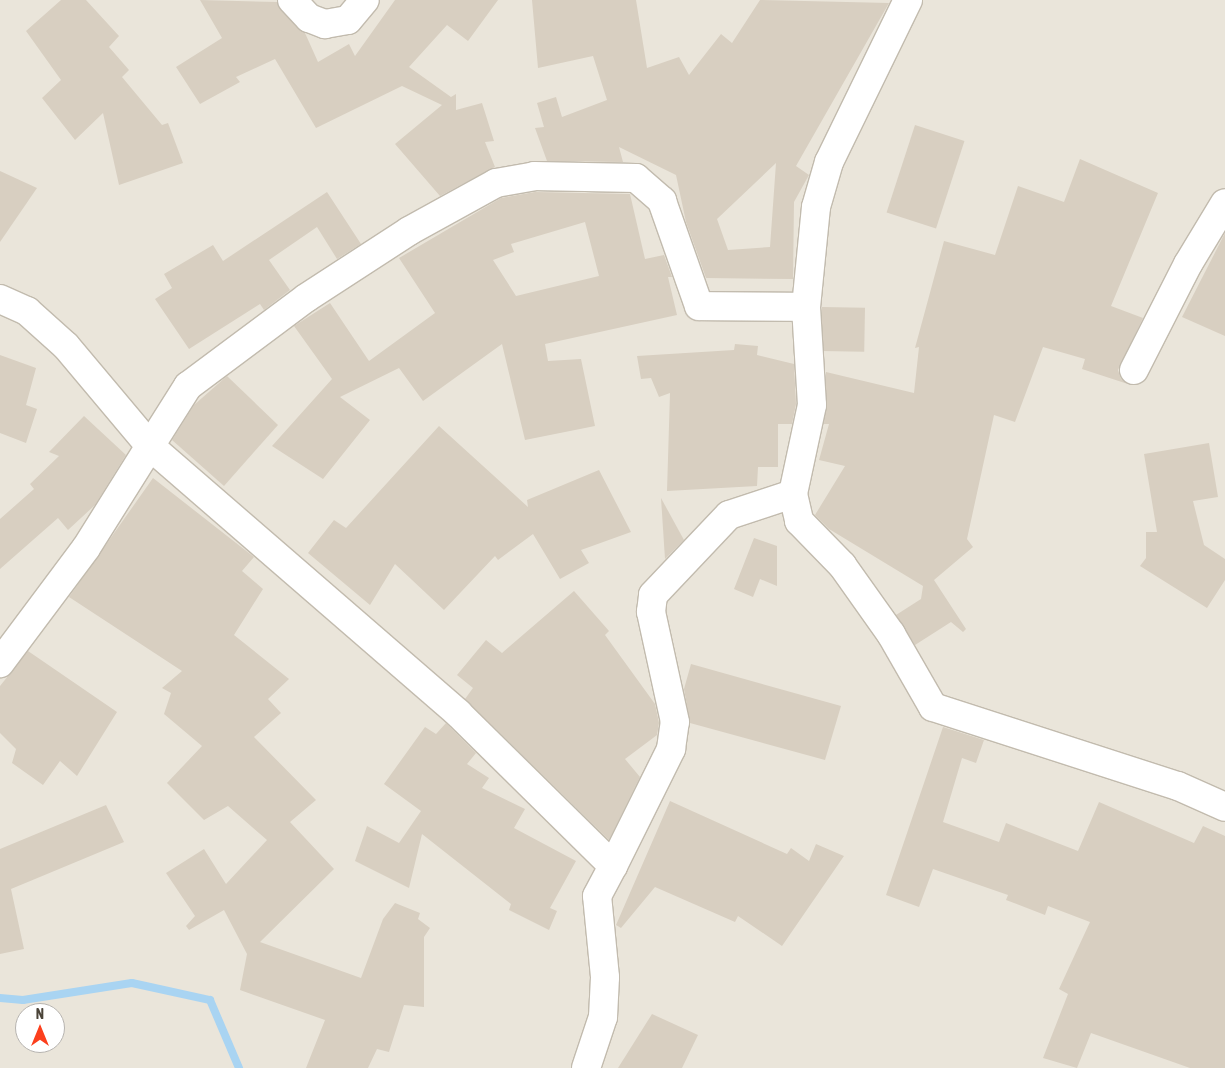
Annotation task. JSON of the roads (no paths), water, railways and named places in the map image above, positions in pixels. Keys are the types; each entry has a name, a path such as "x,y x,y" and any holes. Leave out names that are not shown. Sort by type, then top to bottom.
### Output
{"street":[{"path":"292,0 309,18 325,24 348,20 364,0"},
{"path":"908,0 829,162 816,207 806,307 812,405 793,494 799,521 842,565 891,634 933,707 1178,786 1225,807"},
{"path":"0,663 86,548 188,386 306,298 409,231 496,183 534,176 636,178 662,201 699,306 806,307"},
{"path":"1134,370 1188,264 1225,203"},
{"path":"0,299 27,311 66,346 150,446 458,713 613,866"},
{"path":"586,1068 603,1017 596,896 613,866 671,749 675,722 651,612 652,595 729,515 793,494"}],"waterway":[{"path":"0,998 23,1000 132,983 210,1000 239,1068"}]}
